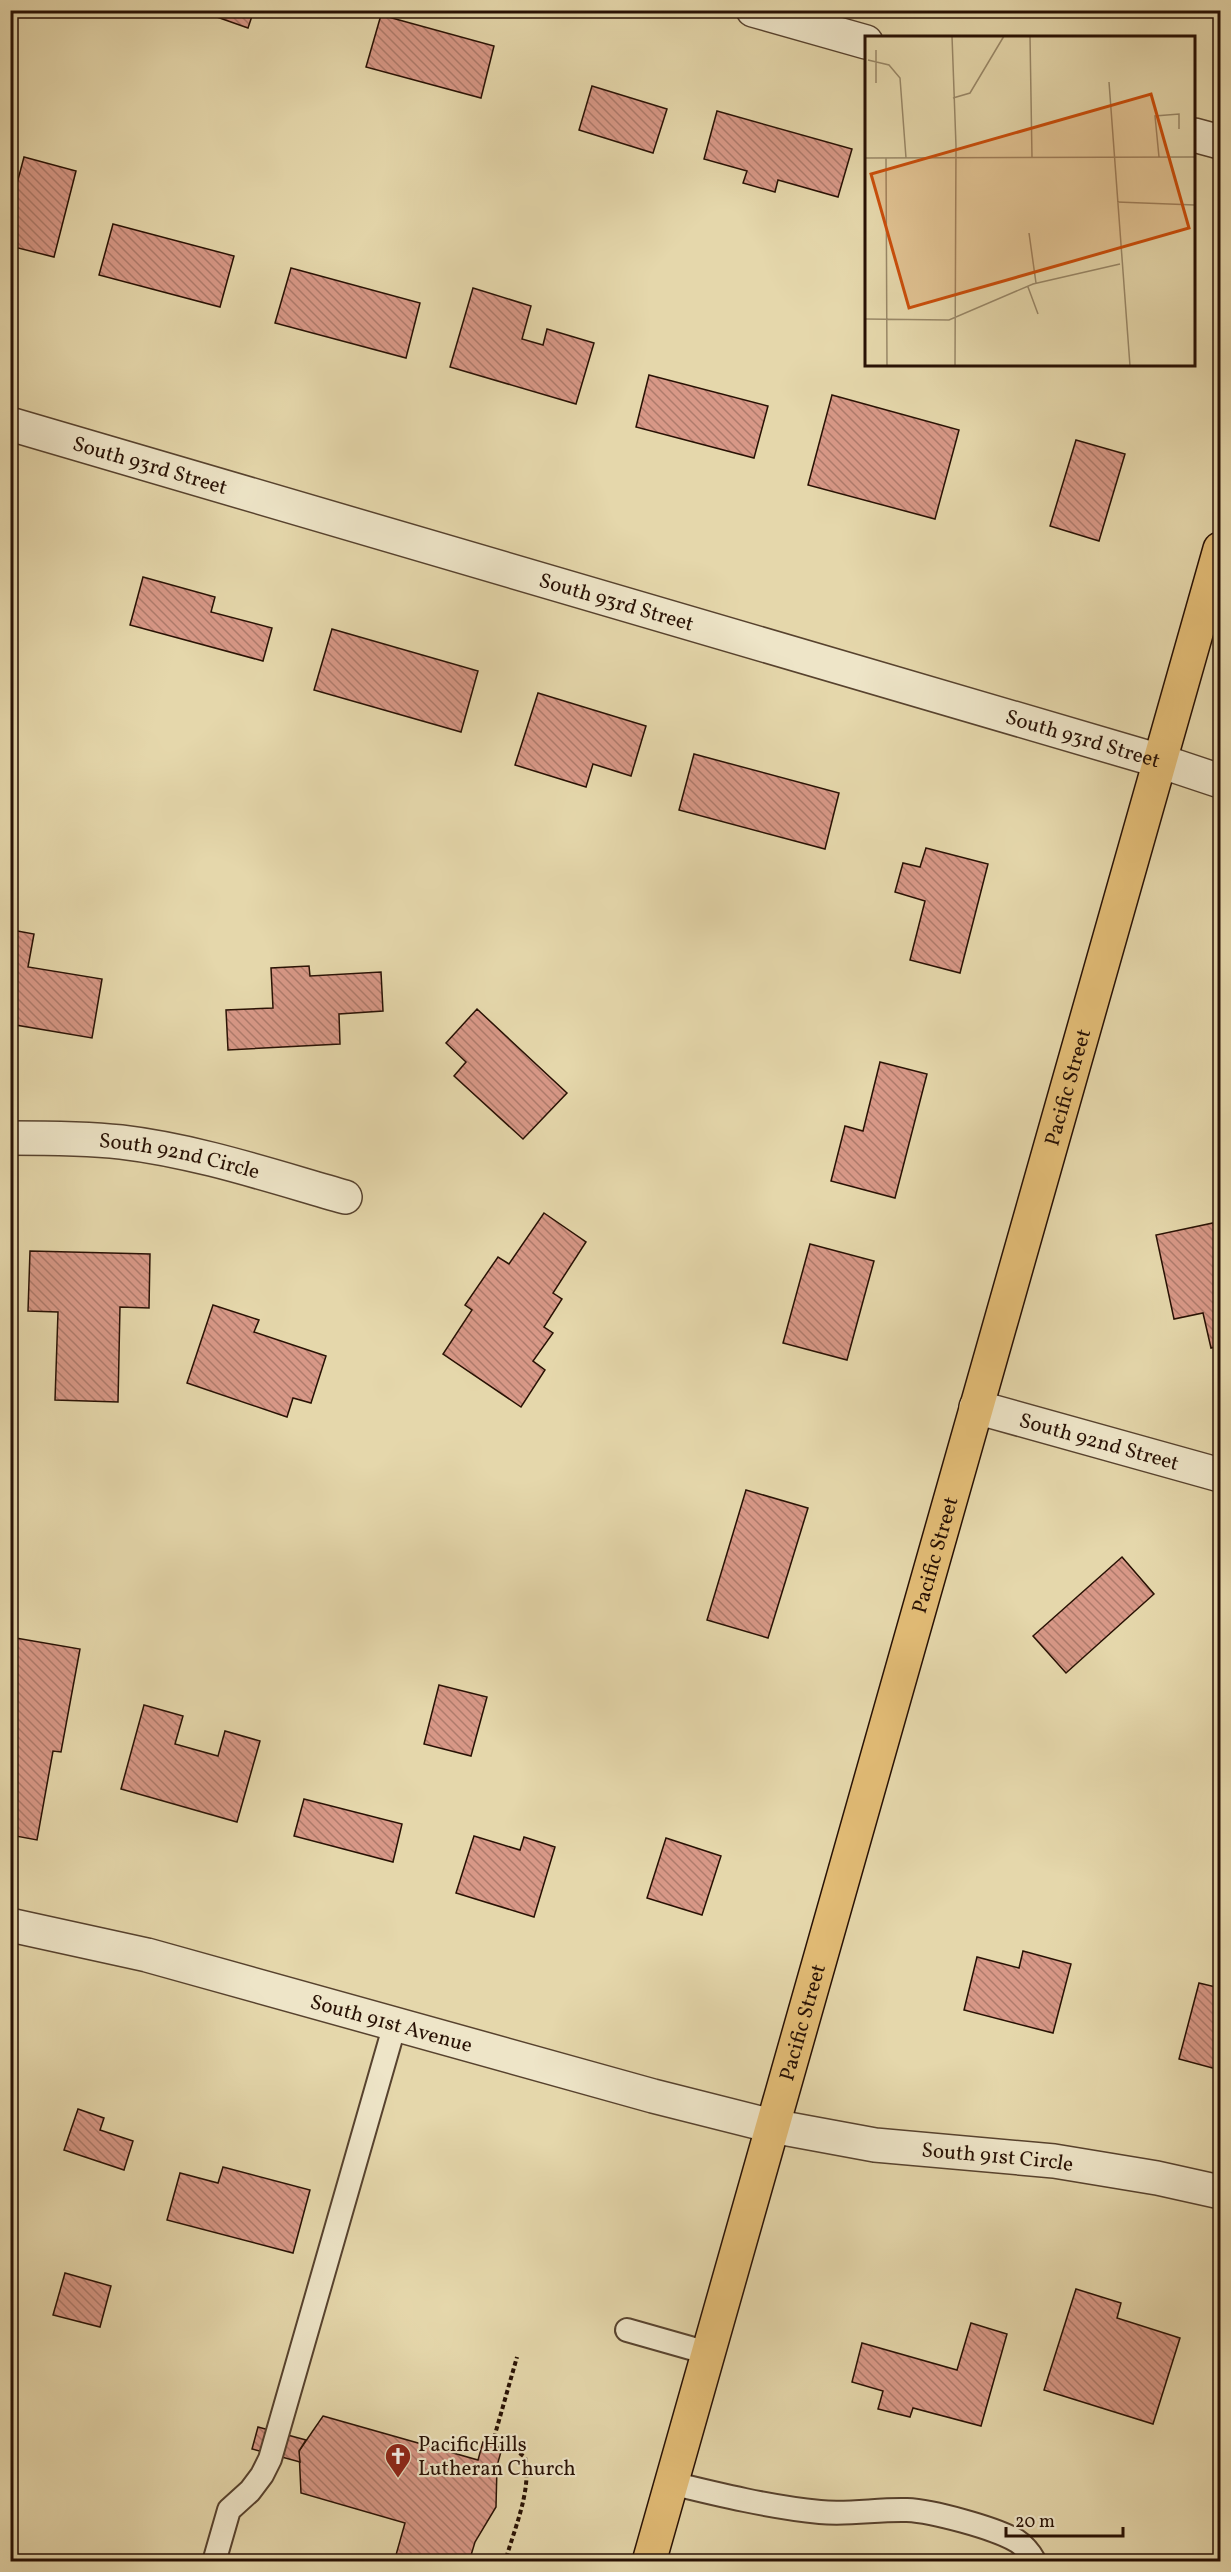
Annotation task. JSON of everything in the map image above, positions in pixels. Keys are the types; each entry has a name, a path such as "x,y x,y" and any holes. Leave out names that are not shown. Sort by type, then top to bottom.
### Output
{"main road":[{"name":"Pacific Street","path":"649,2562 1221,549"}],"street":[{"path":"753,10 865,41"},
{"path":"1195,135 1221,142"},
{"name":"South 93rd Street","path":"10,424 1160,761 1221,781"},
{"name":"South 92nd Circle","path":"10,1138 54,1138 122,1143 208,1159 345,1197"},
{"name":"South 92nd Street","path":"976,1407 1221,1475"},
{"name":"South 91st Avenue","path":"10,1925 147,1955 653,2096 772,2126"},
{"name":"South 91st Circle","path":"772,2126 875,2145 1054,2161 1157,2178 1221,2192"}],"lane":[{"path":"214,2562 229,2510 250,2491 262,2475 270,2458 395,2024"},
{"path":"627,2330 708,2353"},
{"path":"671,2483 748,2501 821,2513 850,2514 894,2510 926,2513 1004,2535 1028,2551 1035,2562"}],"path":[{"path":"492,2445 517,2358"},
{"path":"495,2436 525,2457 527,2468 525,2495 505,2562"}],"building":[{"path":"197,10 254,10 248,28"},
{"path":"381,15 494,46 481,98 366,67"},
{"path":"592,86 667,109 653,153 579,130"},
{"path":"717,111 852,149 838,197 778,180 775,192 743,183 747,171 704,159"},
{"path":"24,157 76,171 54,257 10,246 10,190 15,191"},
{"path":"113,224 234,256 220,307 99,275"},
{"path":"291,268 420,303 406,358 275,323"},
{"path":"473,288 531,306 522,339 543,345 547,329 594,343 576,404 450,367"},
{"path":"649,375 768,406 754,458 636,427"},
{"path":"832,395 959,430 935,519 808,485"},
{"path":"1076,440 1125,454 1099,541 1050,526"},
{"path":"143,577 215,597 211,612 272,628 263,661 130,625"},
{"path":"332,629 478,671 461,732 314,690"},
{"path":"538,693 646,726 631,776 593,764 586,787 515,765"},
{"path":"694,754 839,793 825,849 679,810"},
{"path":"926,848 988,864 960,973 910,960 925,901 895,892 903,863 920,867"},
{"path":"12,930 34,934 28,967 102,979 92,1038 10,1024"},
{"path":"309,966 310,976 381,972 383,1011 339,1014 340,1044 228,1050 226,1010 273,1008 271,968"},
{"path":"477,1009 567,1093 523,1139 454,1076 466,1062 446,1043"},
{"path":"880,1062 927,1074 895,1198 831,1181 845,1126 863,1131"},
{"path":"544,1213 586,1242 553,1293 562,1299 544,1327 553,1333 533,1361 545,1370 521,1407 443,1354 472,1310 465,1305 498,1257 509,1264"},
{"path":"1213,1223 1220,1258 1220,1346 1211,1348 1203,1313 1174,1319 1156,1235"},
{"path":"810,1244 874,1261 847,1360 783,1343"},
{"path":"30,1251 150,1254 149,1308 120,1307 118,1402 55,1400 58,1312 28,1311"},
{"path":"213,1305 259,1320 254,1332 326,1356 311,1403 293,1398 287,1417 187,1383"},
{"path":"746,1490 808,1508 768,1638 707,1620"},
{"path":"1122,1557 1154,1594 1066,1673 1033,1636"},
{"path":"10,1637 80,1649 61,1752 53,1751 37,1840 10,1835"},
{"path":"439,1685 487,1697 471,1756 424,1744"},
{"path":"144,1705 183,1716 175,1744 218,1756 225,1731 260,1741 237,1822 121,1789"},
{"path":"304,1799 402,1824 393,1862 294,1836"},
{"path":"474,1836 520,1850 524,1837 555,1847 534,1917 456,1893"},
{"path":"666,1838 721,1856 702,1915 647,1898"},
{"path":"1023,1951 1071,1964 1053,2033 964,2010 977,1957 1019,1968"},
{"path":"1199,1983 1220,1988 1220,2070 1179,2059"},
{"path":"78,2109 104,2118 100,2130 133,2141 124,2170 64,2150"},
{"path":"223,2167 310,2190 293,2253 167,2220 180,2173 218,2183"},
{"path":"65,2273 111,2286 100,2327 53,2315"},
{"path":"1076,2289 1121,2303 1117,2318 1180,2338 1153,2424 1044,2390"},
{"path":"971,2323 1007,2334 981,2426 913,2408 910,2417 878,2409 883,2391 852,2382 862,2343 957,2370"},
{"name":"Pacific Hills Lutheran Church","path":"323,2416 478,2460 483,2442 502,2448 497,2466 496,2507 475,2542 469,2562 394,2562 405,2523 301,2493 299,2451"},
{"path":"258,2427 306,2440 299,2451 300,2462 252,2449"}],"place":[{"name":"Pacific Hills Lutheran Church","path":"398,2479"}]}
